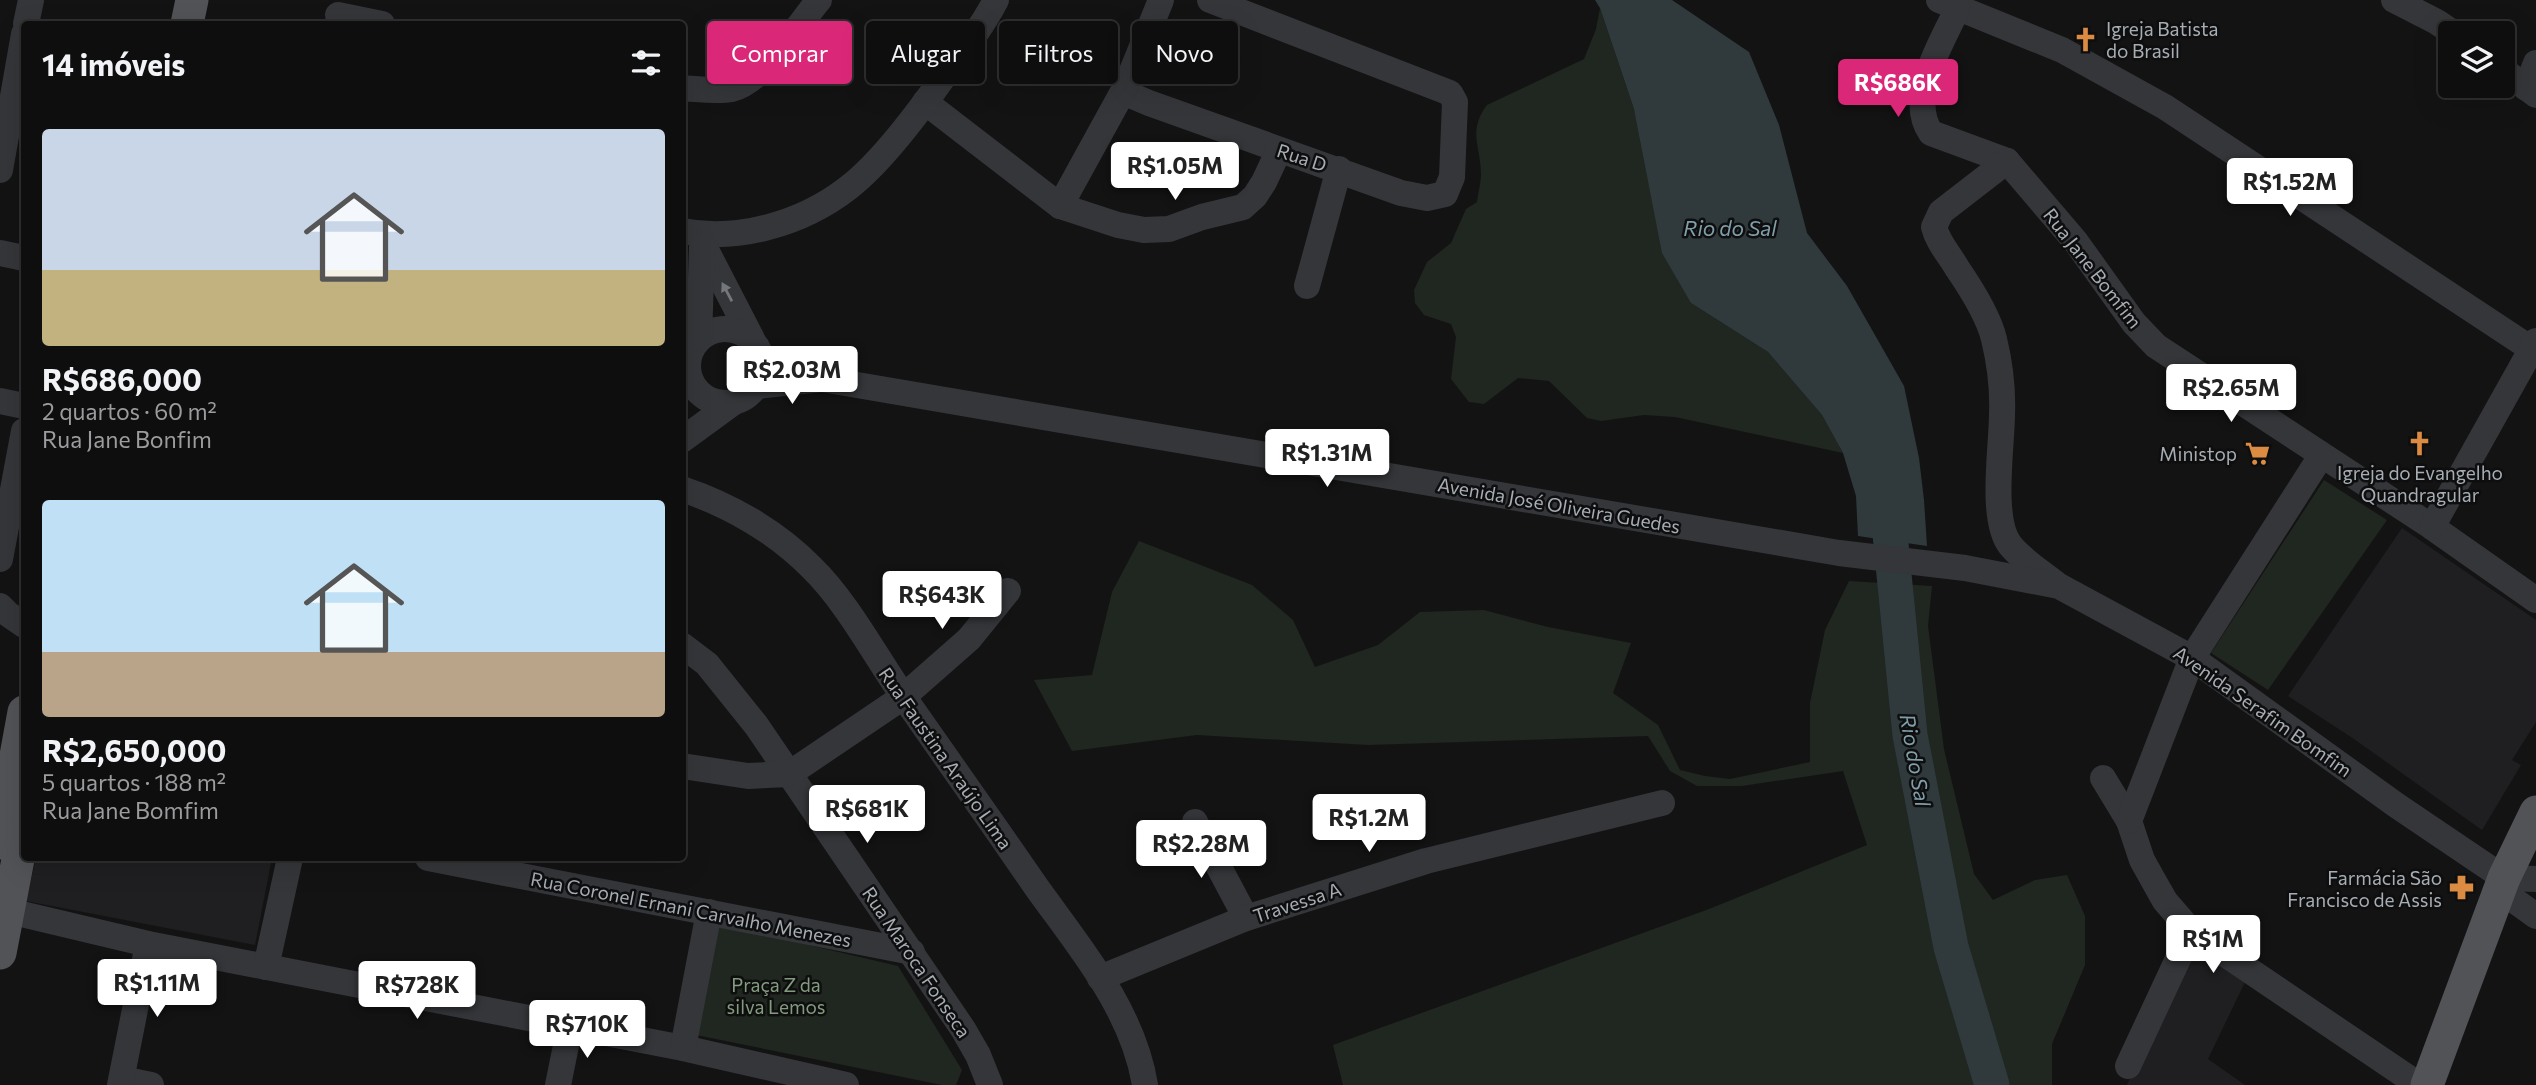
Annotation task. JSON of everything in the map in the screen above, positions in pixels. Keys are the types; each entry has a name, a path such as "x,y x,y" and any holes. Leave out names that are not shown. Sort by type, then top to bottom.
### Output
{"main road":[{"path":"170,21 174,0"},
{"path":"188,21 192,0"},
{"path":"0,953 4,910 8,752 21,720"},
{"path":"2427,1085 2520,878 2536,812"},
{"path":"6,856 21,833"}],"street":[{"path":"27,21 31,0"},
{"path":"686,88 712,91 742,85 768,63 819,0"},
{"path":"696,237 771,227 820,207 849,187 891,145 925,102 996,0"},
{"path":"1060,206 1126,86 1161,0"},
{"name":"Rua D","path":"1126,86 1130,95 1149,103 1279,150 1419,197 1433,198 1445,194 1452,177 1455,102 1450,93 1210,0"},
{"path":"2394,0 2438,24"},
{"path":"2007,161 1931,134 1923,121 1921,109 1926,81 1948,5 2062,50 2165,107 2535,347 2432,527"},
{"path":"338,13 370,21"},
{"path":"0,170 21,51"},
{"path":"2515,79 2531,92 2536,63"},
{"path":"925,102 1060,206 1118,225 1144,230 1175,228 1247,204 1264,182 1279,150"},
{"path":"2007,161 1941,212 1934,227 1939,242 1958,270 1993,336 2001,376 2001,525 2010,545 2059,586"},
{"name":"Rua Jane Bomfim","path":"2007,161 2076,242 2134,323 2156,346 2432,527 2536,600"},
{"path":"1307,286 1339,169"},
{"path":"696,237 699,339"},
{"path":"686,437 734,402 749,395 758,386 763,362 696,237"},
{"path":"0,253 21,257"},
{"path":"686,376 692,349 708,332 732,329 743,332 756,345"},
{"name":"Avenida José Oliveira Guedes","path":"756,345 822,379"},
{"name":"Avenida José Oliveira Guedes","path":"758,386 822,379 1839,553 1965,568"},
{"path":"686,383 692,384 710,400 734,402"},
{"path":"0,401 21,404"},
{"path":"0,559 21,447"},
{"path":"2129,821 2192,658 2321,456"},
{"name":"Rua Faustina Araújo Lima","path":"686,490 714,499 769,532 812,567 830,587 1100,978 1138,1049 1145,1085"},
{"name":"Avenida Serafim Bomfim","path":"1965,568 2059,586 2192,658 2396,804 2520,878 2511,898 2536,916"},
{"path":"686,767 748,776 789,774 903,696 974,634 1008,591"},
{"path":"0,606 21,623"},
{"name":"Rua Maroca Fonseca","path":"686,648 707,664 724,684 789,774 963,1029 978,1055 990,1085"},
{"path":"2103,778 2129,821 2151,878 2165,901 2191,931 2419,1085"},
{"name":"Travessa A","path":"1100,978 1247,918 1426,861 1662,803"},
{"path":"1195,822 1247,918"},
{"path":"266,967 289,861"},
{"name":"Rua Coronel Ernani Carvalho Menezes","path":"463,861 487,863 709,912 912,952"},
{"path":"4,910 148,944 683,1048 846,1085"},
{"path":"683,1048 709,912"},
{"path":"2128,1066 2191,931"},
{"path":"148,944 121,1082 151,1085"},
{"path":"558,1085 570,1026"}],"shaded area":[{"path":"2402,528 2536,620 2536,722 2512,760 2521,765 2482,830 2354,739 2288,696"},
{"path":"35,861 271,861 255,945 26,901"},
{"path":"2190,942 2245,982 2208,1059 2245,1085 2127,1085"}],"green space":[{"path":"1600,8 1634,109 1691,303 1768,352 1822,415 1843,453 1675,417 1644,415 1601,421 1587,418 1549,381 1518,378 1484,404 1469,402 1451,379 1456,337 1451,324 1424,315 1415,303 1414,290 1427,262 1451,243 1466,209 1477,202 1481,174 1476,131 1481,115 1487,105 1584,59 1596,29"},
{"path":"2324,480 2387,520 2268,690 2211,653"},
{"path":"1139,541 1252,585 1293,620 1315,667 1378,645 1420,612 1484,610 1548,627 1631,643 1613,693 1658,725 1680,770 1730,779 1810,762 1810,703 1825,630 1849,581 1932,586 1928,626 1944,749 1974,874 1993,900 2035,880 2067,875 2085,916 2085,965 2052,1044 2052,1085 1343,1085 1333,1045 1709,909 1867,845 1843,771 1742,786 1697,786 1670,771 1648,736 1368,745 1197,735 1072,751 1034,680 1092,675 1112,592"},
{"name":"Praça Z da silva Lemos","path":"715,923 898,966 962,1070 956,1085 942,1085 696,1035"}],"water":[{"name":"Rio do Sal","path":"1595,0 1672,0 1749,52 1779,125 1807,233 1847,286 1904,386 1919,458 1927,546 1858,536 1856,496 1843,453 1822,415 1768,352 1691,303 1662,253 1634,109"}],"waterway":[{"name":"Rio do Sal","path":"1886,494 1910,735 1951,947 1992,1085"}],"place":[{"name":"Igreja Batista do Brasil","path":"2086,39"},
{"name":"Igreja do Evangelho Quandragular","path":"2420,444"},
{"name":"Ministop","path":"2257,453"},
{"name":"Farmácia São Francisco de Assis","path":"2462,888"}]}
